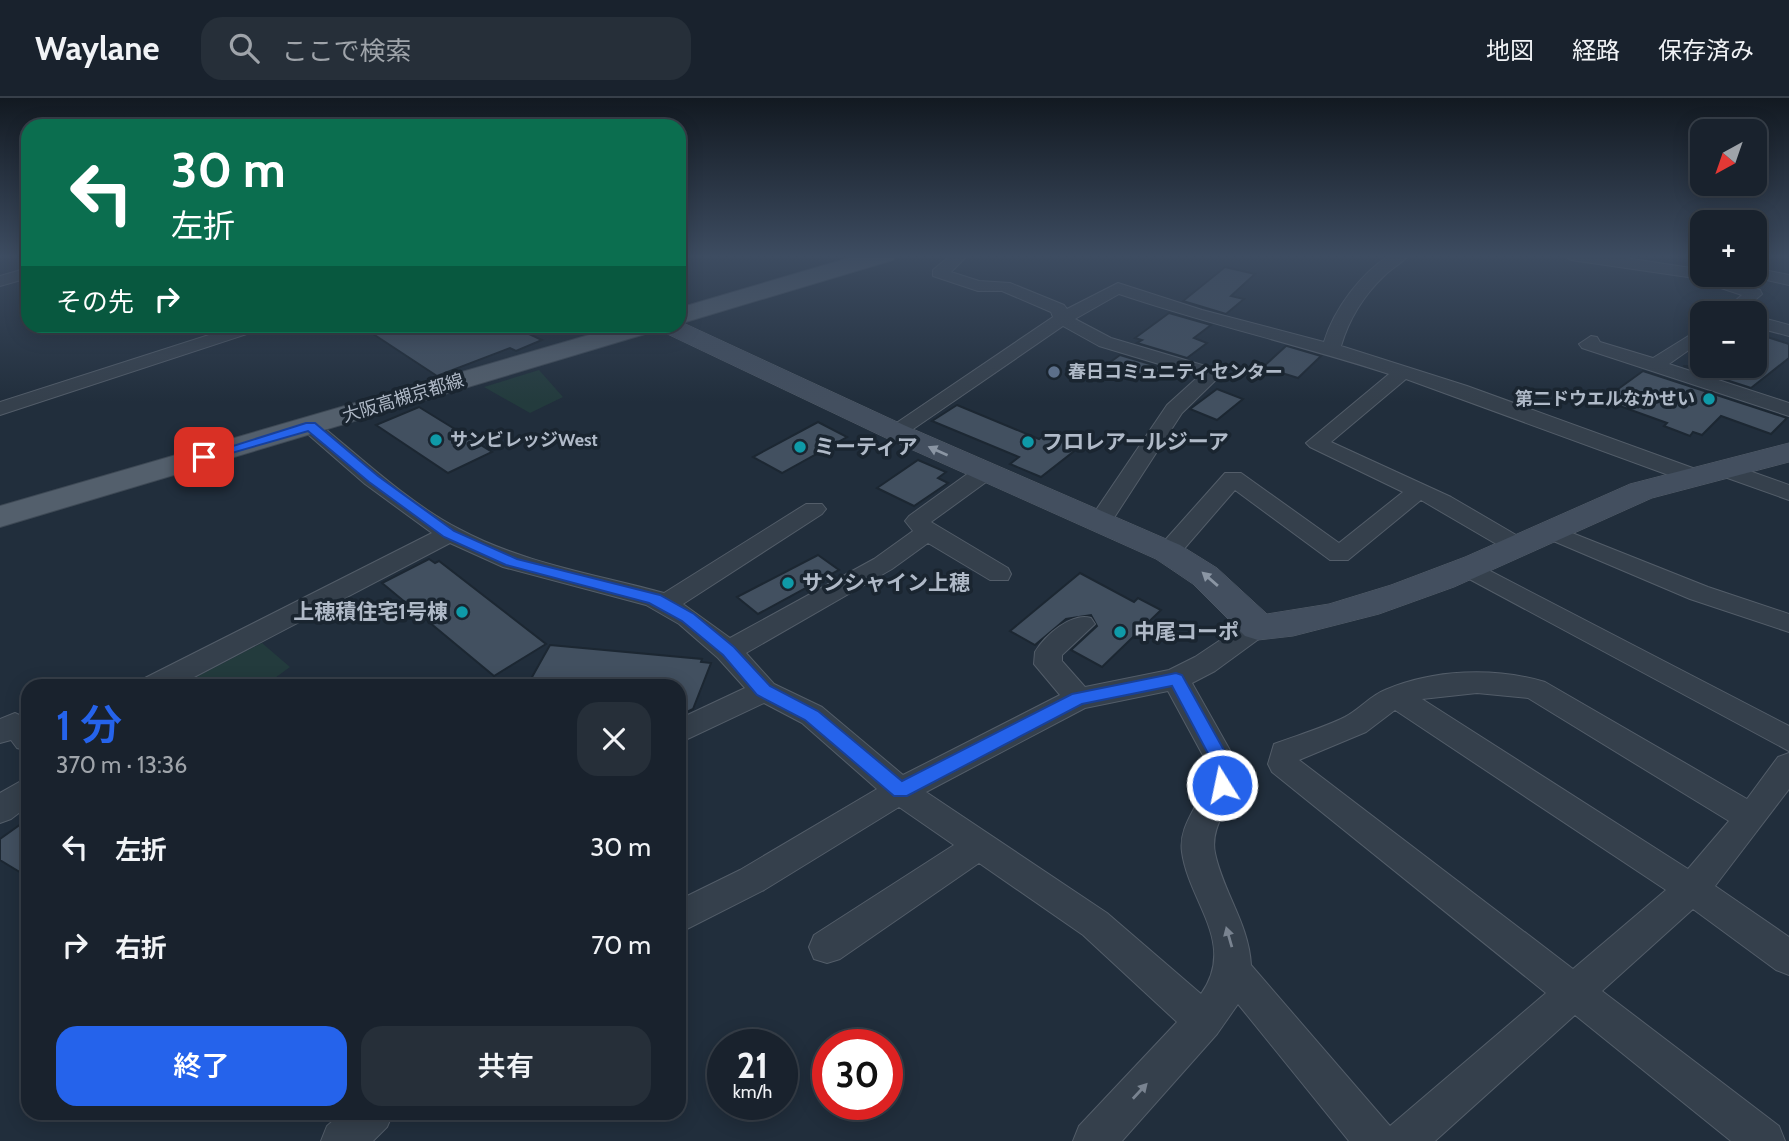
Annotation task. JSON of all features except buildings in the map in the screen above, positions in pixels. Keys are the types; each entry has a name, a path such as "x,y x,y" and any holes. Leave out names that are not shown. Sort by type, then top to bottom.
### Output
{"main road":[{"path":"686,314 722,304"},
{"name":"大阪高槻京都線","path":"0,517 622,333"}],"street":[{"path":"1045,304 1058,309 1062,319 1105,341 1212,374 1174,409 1100,522"},
{"path":"896,432 1062,319 1090,304"},
{"path":"1165,304 1331,349 1460,390 1693,476"},
{"path":"1331,349 1353,304"},
{"path":"1767,324 1789,331"},
{"path":"0,409 232,333"},
{"path":"685,333 896,432 1168,552 1195,566 1213,580 1258,627"},
{"path":"1655,365 1690,340"},
{"path":"1591,341 1588,344 1789,410"},
{"path":"1403,372 1317,443 1443,502 1519,547"},
{"path":"310,426 373,479 449,534 512,562 609,586 665,604 688,618 728,651 764,691 812,715 901,791 1095,924 1204,1021"},
{"path":"686,913 752,880 901,791 1078,699 1176,679 1205,664 1258,627 1280,626 1367,605 1469,568 1605,506 1693,476 1727,470 1789,452"},
{"path":"1727,470 1789,493"},
{"path":"985,472 917,521 927,532 998,575"},
{"path":"1168,552 1233,478 1339,555 1417,492"},
{"path":"665,604 814,509"},
{"path":"728,651 883,564 927,532"},
{"path":"1552,532 1740,610 1789,623"},
{"path":"167,679 449,534"},
{"path":"1469,568 1789,740"},
{"path":"1078,699 1064,679 1048,664 1049,652 1082,624"},
{"path":"1094,1141 1204,1021 1225,991 1233,971 1232,943 1198,851 1202,825 1222,785 1224,773 1221,761 1176,679"},
{"path":"1752,818 1535,689 1520,685 1438,686 1397,697 1380,705 1357,723 1285,752 1283,764 1764,1141"},
{"path":"686,729 764,691"},
{"path":"1397,697 1692,889 1789,958"},
{"path":"0,732 15,724 21,731"},
{"path":"1404,1141 1692,889 1752,818 1789,765"},
{"path":"0,810 21,794"},
{"path":"827,947 980,845"},
{"path":"1233,971 1376,1141"},
{"path":"342,1141 365,1120"}],"green space":[{"path":"539,370 563,397 530,413 484,387"},
{"path":"262,643 290,667 274,679 193,679"}],"place":[{"name":"春日コミュニティセンター","path":"1054,372"},
{"name":"第二ドウエルなかせい","path":"1709,399"},
{"name":"サンビレッジWest","path":"436,440"},
{"name":"フロレアールジーア","path":"1028,442"},
{"name":"ミーティア","path":"800,447"},
{"name":"サンシャイン上穂","path":"788,583"},
{"name":"上穂積住宅1号棟","path":"462,612"},
{"name":"中尾コーポ","path":"1120,632"}],"route":[{"path":"204,457 310,426 373,479 449,534 512,562 655,599 688,618 728,651 764,691 812,715 901,791 1078,699 1176,679 1221,761 1224,773 1222,785"}]}
